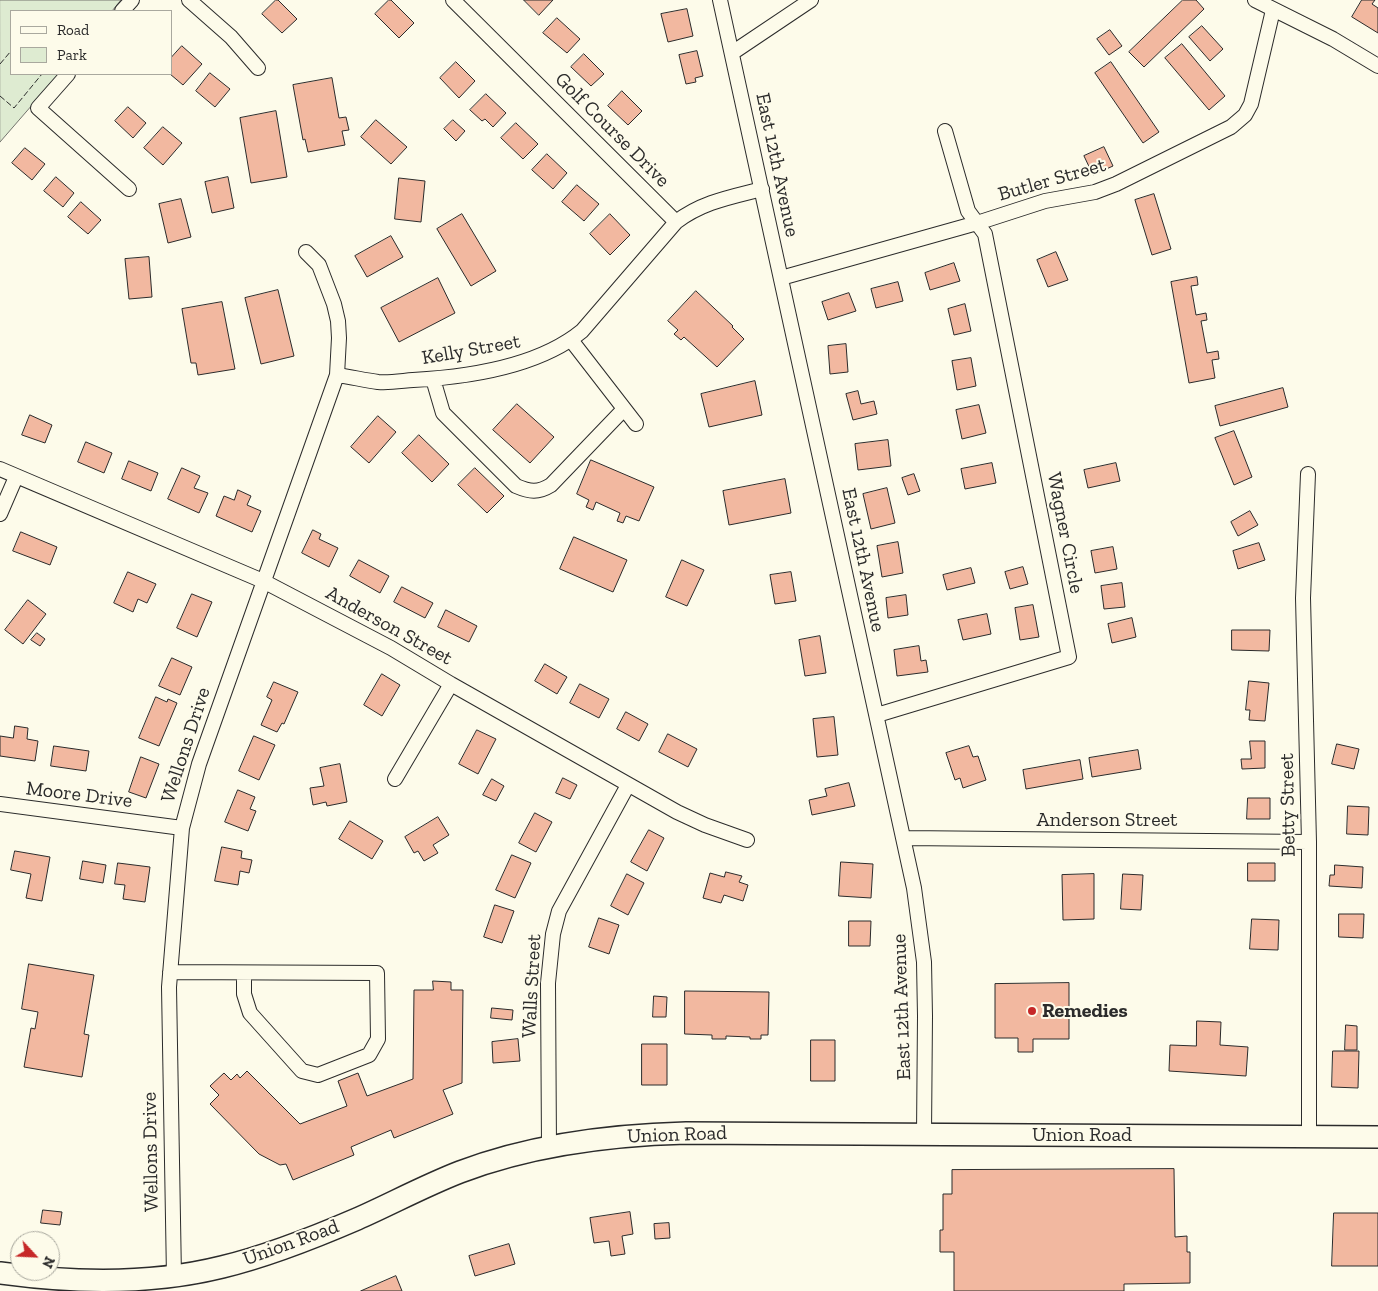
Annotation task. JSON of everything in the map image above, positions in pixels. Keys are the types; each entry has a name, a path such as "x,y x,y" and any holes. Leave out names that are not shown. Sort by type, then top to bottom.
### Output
{"main road":[{"name":"Union Road","path":"0,1273 61,1279 116,1280 174,1277 222,1267 256,1258 312,1238 461,1172 549,1147 605,1138 657,1133 1378,1137"}],"street":[{"path":"123,10 132,0"},
{"path":"189,0 231,37 258,68"},
{"name":"Golf Course Drive","path":"453,0 676,222"},
{"name":"East 12th Avenue","path":"720,0 914,888 924,962 926,1016 924,1134"},
{"path":"732,53 811,0"},
{"path":"1255,0 1333,39 1378,66"},
{"name":"Butler Street","path":"781,278 977,223 1045,201 1078,196 1109,186 1231,127 1245,115 1251,104 1273,10"},
{"path":"67,75 38,108 129,189"},
{"path":"945,131 968,211 977,223"},
{"path":"676,222 703,205 762,189"},
{"name":"Kelly Street","path":"337,374 380,382 433,379 496,369 532,360 571,340 582,331 676,222"},
{"name":"Wagner Circle","path":"877,715 1069,658 985,234 977,223"},
{"name":"Wellons Drive","path":"174,1277 169,986 182,828 199,764 337,374 339,338 334,304 320,265 306,252"},
{"path":"571,340 636,424"},
{"path":"433,379 443,413 516,486 528,492 540,491 551,485 624,409"},
{"name":"Anderson Street","path":"0,469 263,580 390,648 677,812 704,825 747,840"},
{"name":"Betty Street","path":"1308,474 1303,598 1309,842 1309,1137"},
{"path":"0,514 16,477"},
{"path":"395,779 451,684"},
{"name":"Walls Street","path":"549,1147 548,983 553,934 559,911 628,785"},
{"name":"Moore Drive","path":"0,804 182,828"},
{"name":"Anderson Street","path":"904,838 1309,842"},
{"path":"170,972 244,972 378,973 378,1039 369,1056 318,1075 302,1071 250,1013 244,994 244,972"}],"green space":[{"path":"0,0 121,0 113,10 10,10 10,75 58,75 0,142"}],"building":[{"path":"276,0 297,19 282,33 262,14"},
{"path":"389,0 414,23 399,38 375,14"},
{"path":"524,0 553,0 539,15"},
{"path":"1183,0 1196,0 1204,9 1144,67 1129,52"},
{"path":"1362,0 1375,0 1372,4 1378,8 1378,33 1352,17"},
{"path":"687,9 693,36 668,42 661,14"},
{"path":"557,18 580,39 567,53 543,33"},
{"path":"1202,26 1223,49 1210,61 1189,37"},
{"path":"1110,30 1122,46 1109,55 1097,39"},
{"path":"1182,44 1225,96 1209,110 1165,58"},
{"path":"182,46 202,64 183,85 171,75 172,57"},
{"path":"697,51 703,76 695,78 696,82 686,84 679,55"},
{"path":"584,54 604,74 591,86 571,67"},
{"path":"456,62 475,81 459,98 440,78"},
{"path":"1111,62 1159,132 1143,143 1095,73"},
{"path":"210,73 230,89 215,107 196,91"},
{"path":"332,78 339,118 346,117 349,130 342,131 345,145 308,152 305,139 303,140 293,85"},
{"path":"622,91 642,111 628,125 608,106"},
{"path":"486,94 506,113 493,127 485,119 482,121 470,110"},
{"path":"128,107 146,123 133,138 115,121"},
{"path":"276,111 287,177 251,183 240,118"},
{"path":"376,120 407,147 391,164 361,137"},
{"path":"453,120 465,131 456,141 444,129"},
{"path":"516,123 538,144 523,159 501,138"},
{"path":"163,127 182,143 163,165 144,148"},
{"path":"1104,147 1113,166 1093,175 1084,156"},
{"path":"25,148 45,164 32,180 12,163"},
{"path":"547,154 567,173 553,189 532,170"},
{"path":"56,177 74,193 63,207 44,191"},
{"path":"228,177 234,208 212,213 205,182"},
{"path":"399,178 425,181 421,222 395,219"},
{"path":"577,185 599,204 584,221 562,202"},
{"path":"1154,194 1171,249 1152,255 1135,200"},
{"path":"181,199 191,237 168,243 159,204"},
{"path":"81,202 101,220 88,234 68,217"},
{"path":"462,214 496,271 471,286 437,229"},
{"path":"610,214 630,235 610,255 590,234"},
{"path":"391,236 403,257 367,277 355,256"},
{"path":"1056,252 1068,280 1048,287 1037,260"},
{"path":"149,257 152,297 129,299 125,259"},
{"path":"954,263 960,281 930,290 925,273"},
{"path":"1197,277 1198,285 1191,286 1196,315 1206,313 1207,320 1201,321 1207,353 1218,351 1219,359 1212,360 1215,378 1189,383 1171,282"},
{"path":"438,278 455,313 399,342 381,308"},
{"path":"898,282 903,301 876,308 871,289"},
{"path":"278,290 294,356 261,364 245,298"},
{"path":"696,291 744,339 717,367 684,337 681,340 674,334 678,330 668,321"},
{"path":"849,293 856,311 828,320 822,302"},
{"path":"222,302 235,369 198,375 196,363 191,363 182,309"},
{"path":"965,304 971,331 954,335 948,309"},
{"path":"846,344 848,372 830,374 828,346"},
{"path":"971,358 976,386 957,390 952,361"},
{"path":"755,381 762,415 709,427 701,394"},
{"path":"1283,388 1288,407 1220,426 1215,406"},
{"path":"858,391 861,404 874,401 877,414 853,420 846,394"},
{"path":"517,404 554,437 530,463 493,430"},
{"path":"979,405 986,433 962,439 956,410"},
{"path":"30,415 52,425 45,443 22,435"},
{"path":"378,416 396,432 369,463 351,447"},
{"path":"1234,431 1252,477 1234,485 1215,438"},
{"path":"419,435 449,464 432,482 402,453"},
{"path":"888,440 891,466 858,470 855,444"},
{"path":"86,442 112,453 104,473 78,462"},
{"path":"591,460 654,487 639,521 626,516 623,523 617,521 620,513 596,502 593,510 586,507 589,500 577,494"},
{"path":"129,461 158,473 151,491 122,479"},
{"path":"992,463 996,483 965,489 961,469"},
{"path":"1116,463 1120,481 1088,488 1084,470"},
{"path":"182,468 200,476 194,488 208,493 199,513 168,499"},
{"path":"475,468 504,496 487,513 458,485"},
{"path":"914,474 920,491 908,495 902,478"},
{"path":"785,479 791,513 729,525 723,491"},
{"path":"887,488 895,523 871,529 863,494"},
{"path":"238,490 251,496 247,505 261,511 252,532 216,516 224,496 234,500"},
{"path":"1250,511 1258,525 1238,536 1231,522"},
{"path":"313,530 321,534 319,539 338,548 329,567 302,553"},
{"path":"21,532 57,547 50,565 13,551"},
{"path":"574,537 627,560 613,592 560,569"},
{"path":"898,542 903,573 882,577 877,546"},
{"path":"1259,543 1265,560 1238,569 1233,551"},
{"path":"1113,547 1117,569 1095,573 1091,551"},
{"path":"359,560 389,576 380,593 350,576"},
{"path":"682,560 704,570 687,606 666,597"},
{"path":"1023,567 1028,584 1010,589 1005,572"},
{"path":"971,568 975,583 947,590 943,575"},
{"path":"128,572 156,584 147,603 138,599 133,612 114,603"},
{"path":"791,572 796,601 775,604 770,575"},
{"path":"1122,583 1125,607 1104,609 1101,586"},
{"path":"402,587 433,603 425,618 394,602"},
{"path":"192,594 212,602 197,637 177,628"},
{"path":"906,595 908,615 888,618 886,598"},
{"path":"28,600 46,614 23,644 5,630"},
{"path":"1033,605 1039,637 1020,640 1015,608"},
{"path":"446,610 477,626 469,642 438,627"},
{"path":"987,614 991,634 963,640 958,620"},
{"path":"1132,618 1136,637 1112,643 1108,624"},
{"path":"1232,630 1270,630 1269,651 1232,650"},
{"path":"37,633 45,639 40,646 31,640"},
{"path":"820,636 826,673 805,676 799,640"},
{"path":"919,646 921,661 926,660 928,672 897,676 894,650"},
{"path":"172,658 192,667 180,695 159,686"},
{"path":"545,664 567,677 557,694 535,681"},
{"path":"382,674 400,685 382,716 364,705"},
{"path":"1249,681 1269,683 1265,721 1249,720 1250,710 1246,710"},
{"path":"274,682 298,692 284,724 282,723 277,732 261,725 272,700 267,697"},
{"path":"580,684 609,699 599,718 570,703"},
{"path":"156,697 167,702 168,699 177,703 159,746 139,738"},
{"path":"626,712 648,724 639,741 617,729"},
{"path":"834,717 838,755 817,757 813,719"},
{"path":"15,726 28,728 27,739 38,741 35,761 0,756 0,736 13,738"},
{"path":"477,730 496,739 478,774 459,764"},
{"path":"668,734 697,749 688,767 659,752"},
{"path":"254,736 275,745 259,780 239,771"},
{"path":"1250,741 1265,741 1265,768 1242,769 1241,759 1251,759"},
{"path":"1337,744 1359,749 1354,769 1332,764"},
{"path":"54,746 89,751 86,771 51,766"},
{"path":"969,746 973,757 978,756 986,780 963,788 960,778 955,780 946,753"},
{"path":"1138,750 1141,769 1092,777 1089,758"},
{"path":"141,757 159,764 146,798 129,792"},
{"path":"1080,760 1083,779 1026,789 1023,770"},
{"path":"340,764 347,802 327,806 326,802 313,805 310,788 324,786 320,768"},
{"path":"563,778 577,785 570,799 556,793"},
{"path":"492,779 504,786 496,801 483,795"},
{"path":"849,783 855,806 812,815 809,800 827,796 825,789"},
{"path":"238,790 255,797 250,809 256,811 248,831 225,822"},
{"path":"1248,798 1270,798 1270,819 1247,819"},
{"path":"1348,806 1369,807 1368,835 1347,834"},
{"path":"535,813 552,822 536,852 519,843"},
{"path":"438,817 449,835 433,845 438,853 424,861 418,851 414,853 405,837"},
{"path":"350,821 383,841 372,859 339,839"},
{"path":"649,830 664,838 647,871 631,862"},
{"path":"222,847 242,851 241,858 252,860 249,873 240,871 238,885 215,881"},
{"path":"15,851 50,857 42,901 26,898 31,874 11,870"},
{"path":"512,855 531,863 515,898 496,890"},
{"path":"83,861 106,865 103,883 80,879"},
{"path":"841,862 873,864 871,898 839,896"},
{"path":"118,863 150,867 145,902 123,899 125,885 115,884"},
{"path":"1248,863 1275,863 1275,881 1248,881"},
{"path":"1335,865 1363,867 1362,888 1329,886 1330,875 1334,875"},
{"path":"726,872 742,876 739,882 748,885 743,901 724,895 721,903 703,898 710,873 724,877"},
{"path":"627,874 644,883 628,915 611,906"},
{"path":"1094,874 1094,919 1063,920 1062,875"},
{"path":"1123,874 1143,875 1141,910 1121,909"},
{"path":"495,905 514,911 502,943 484,937"},
{"path":"1339,914 1364,914 1363,938 1339,937"},
{"path":"599,918 619,925 609,954 589,947"},
{"path":"1252,919 1279,920 1278,950 1250,949"},
{"path":"849,921 871,921 870,946 849,946"},
{"path":"29,964 94,975 84,1034 89,1035 82,1077 24,1067 31,1028 35,1029 38,1012 22,1009"},
{"path":"433,981 451,982 451,990 463,990 462,1083 443,1090 453,1114 394,1138 391,1130 351,1147 354,1155 293,1180 286,1164 280,1165 259,1154 210,1104 219,1095 210,1086 224,1073 231,1080 237,1074 240,1078 247,1071 300,1124 347,1106 338,1081 358,1073 367,1096 413,1079 414,990 433,990"},
{"name":"Remedies","path":"1069,983 1069,1039 1033,1039 1033,1052 1018,1052 1018,1038 995,1038 995,984"},
{"path":"685,991 769,992 768,1035 761,1035 761,1039 726,1036 726,1039 712,1039 712,1035 685,1034"},
{"path":"654,996 667,997 666,1017 653,1017"},
{"path":"492,1008 513,1010 512,1020 491,1018"},
{"path":"1197,1021 1221,1022 1220,1045 1248,1047 1246,1076 1169,1071 1170,1045 1196,1046"},
{"path":"1346,1025 1357,1026 1357,1050 1345,1050"},
{"path":"518,1039 520,1061 493,1063 492,1042"},
{"path":"811,1040 835,1040 835,1081 811,1081"},
{"path":"642,1044 667,1044 667,1085 642,1085"},
{"path":"1333,1051 1359,1051 1358,1088 1332,1087"},
{"path":"1174,1169 1175,1237 1187,1236 1187,1252 1190,1252 1190,1283 1124,1284 1124,1291 954,1291 954,1252 940,1252 940,1230 943,1230 943,1194 952,1194 952,1170"},
{"path":"43,1210 62,1212 60,1225 41,1223"},
{"path":"630,1212 633,1234 622,1236 625,1254 611,1256 609,1241 594,1243 590,1218"},
{"path":"1334,1213 1378,1213 1378,1266 1332,1266"},
{"path":"669,1223 670,1238 655,1239 654,1224"},
{"path":"509,1244 515,1264 475,1276 469,1256"},
{"path":"396,1276 402,1291 361,1291"}],"fence":[{"path":"0,64 10,52"},
{"path":"0,96 14,108 41,75"}],"place":[{"name":"Remedies","path":"1032,1011"}]}
